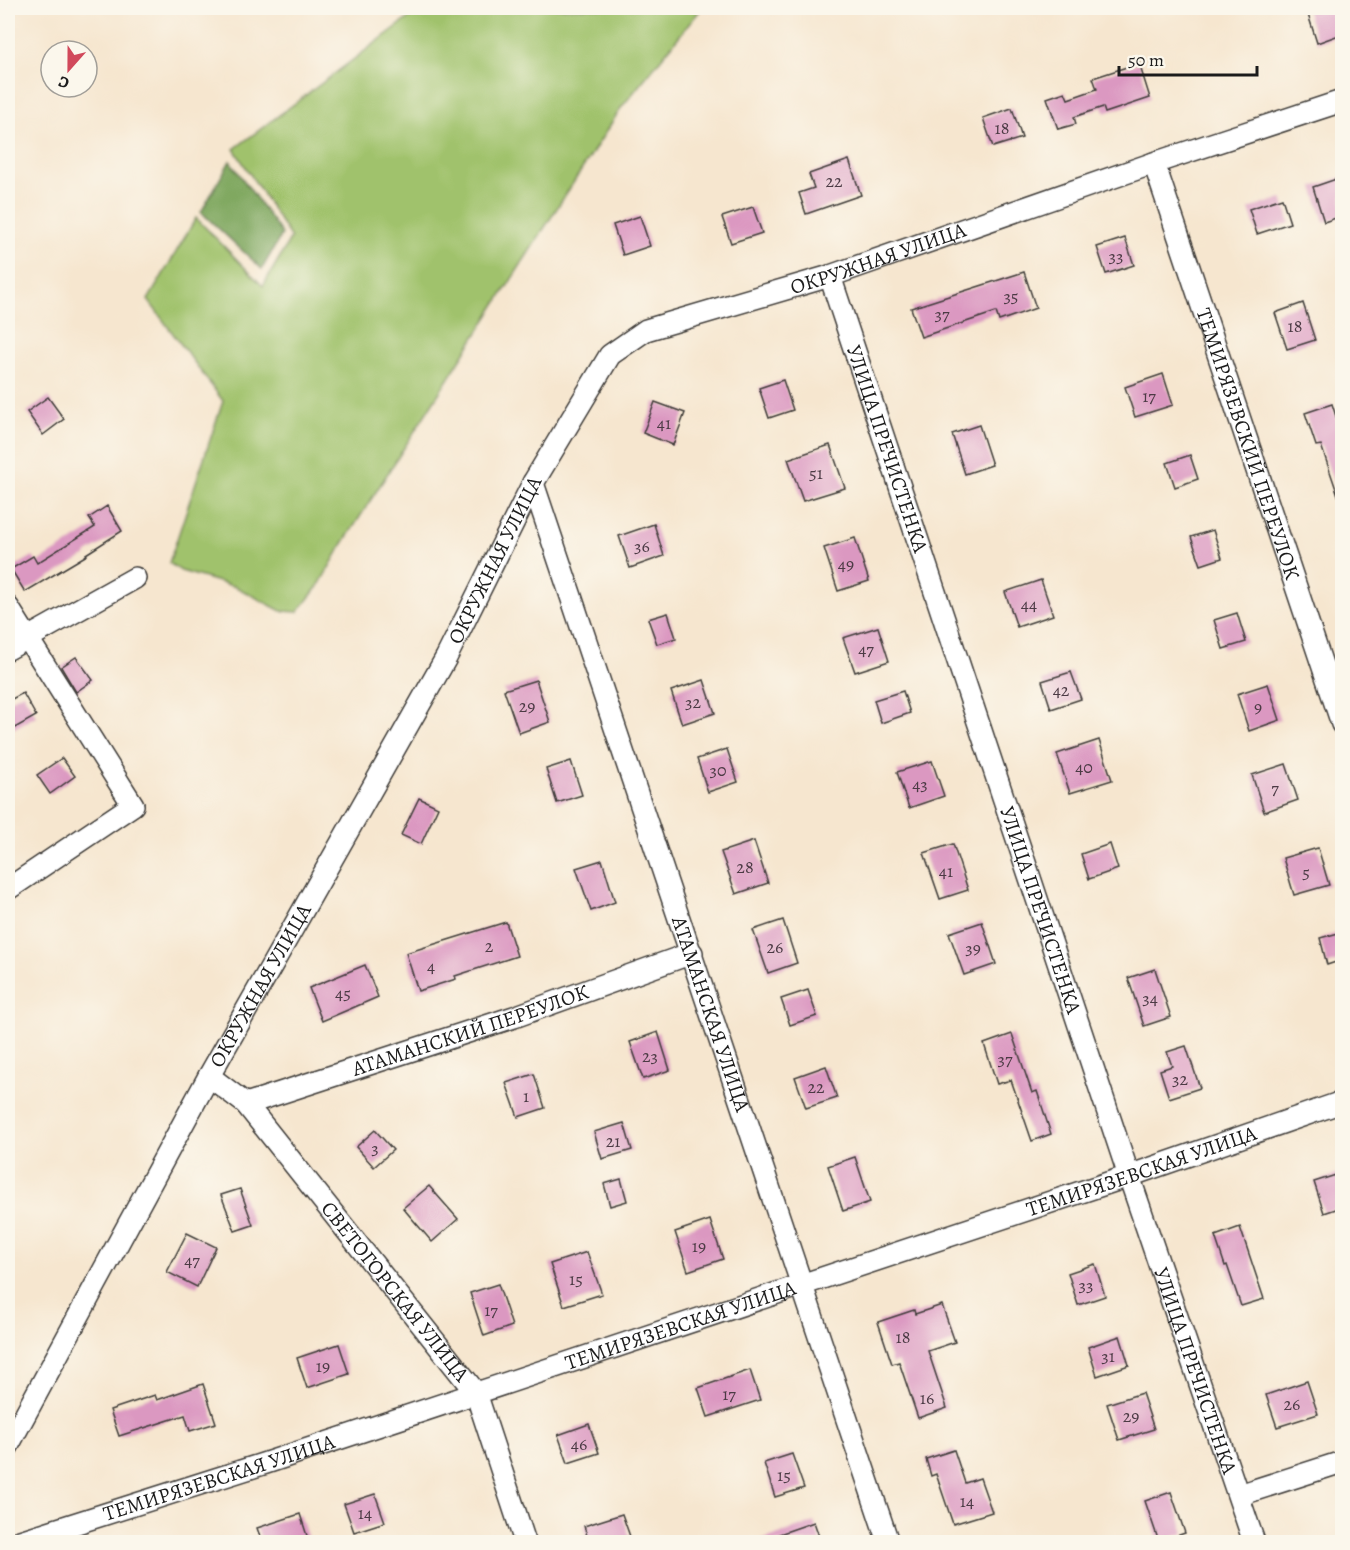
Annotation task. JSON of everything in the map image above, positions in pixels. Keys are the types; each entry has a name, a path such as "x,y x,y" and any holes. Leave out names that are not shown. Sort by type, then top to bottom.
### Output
{"street":[{"name":"ОКРУЖНАЯ УЛИЦА","path":"8,1446 209,1076 446,658 533,483 610,355 646,330 830,276 1154,163 1342,101"},
{"name":"ТЕМИРЯЗЕВСКИЙ ПЕРЕУЛОК","path":"1154,163 1342,724"},
{"name":"УЛИЦА ПРЕЧИСТЕНКА","path":"830,276 1129,1176 1254,1542"},
{"name":"АТАМАНСКАЯ УЛИЦА","path":"533,483 888,1542"},
{"path":"8,649 135,578"},
{"path":"8,607 133,805 8,889"},
{"name":"АТАМАНСКИЙ ПЕРЕУЛОК","path":"246,1104 514,1017 692,953"},
{"name":"СВЕТОГОРСКАЯ УЛИЦА","path":"209,1076 246,1104 476,1393 525,1542"},
{"name":"ТЕМИРЯЗЕВСКАЯ УЛИЦА","path":"17,1542 476,1393 1129,1176 1342,1102"},
{"path":"1239,1496 1342,1462"}],"green space":[{"path":"422,8 702,8 621,108 342,545 319,585 298,612 281,611 236,587 181,571 169,563 223,401 148,300 196,218 263,286 291,238 234,149"},
{"path":"230,161 282,234 262,269 201,212"}],"building":[{"path":"1306,8 1342,8 1342,34 1317,43"},
{"path":"1139,63 1150,98 1105,113 1103,107 1074,117 1076,124 1058,129 1047,98 1065,92 1068,99 1097,89 1093,78"},
{"path":"1012,108 1022,138 993,147 983,118"},
{"path":"849,160 861,195 806,214 799,193 814,188 809,174"},
{"path":"1342,177 1342,216 1324,222 1313,187"},
{"path":"1282,198 1290,223 1257,234 1249,209"},
{"path":"753,207 762,233 731,243 722,217"},
{"path":"640,216 650,246 623,255 613,225"},
{"path":"1125,238 1134,265 1106,274 1097,247"},
{"path":"1024,272 1036,308 999,321 996,312 921,337 911,308"},
{"path":"1303,303 1315,340 1287,349 1275,313"},
{"path":"1163,374 1173,405 1135,417 1125,387"},
{"path":"783,380 793,410 769,418 759,388"},
{"path":"48,397 64,419 43,435 27,412"},
{"path":"655,402 685,413 673,445 643,433"},
{"path":"1332,404 1342,435 1342,501 1340,501 1321,445 1316,446 1305,413"},
{"path":"979,425 992,465 965,474 952,434"},
{"path":"830,445 845,488 803,501 788,459"},
{"path":"1190,455 1198,479 1175,487 1167,463"},
{"path":"107,506 122,531 25,592 11,569 33,556 37,563 95,527 89,518"},
{"path":"654,524 664,556 630,568 619,536"},
{"path":"1213,530 1222,558 1201,565 1191,537"},
{"path":"855,538 869,581 838,591 824,548"},
{"path":"1041,580 1053,615 1017,627 1005,592"},
{"path":"668,613 676,638 657,644 648,619"},
{"path":"1237,613 1246,642 1223,649 1214,620"},
{"path":"878,627 889,661 855,672 843,638"},
{"path":"76,657 93,680 76,692 61,667"},
{"path":"1071,672 1081,699 1051,709 1042,681"},
{"path":"536,680 550,722 519,733 504,690"},
{"path":"704,680 715,713 682,724 671,691"},
{"path":"1268,684 1280,720 1249,731 1237,694"},
{"path":"903,691 910,713 881,723 874,700"},
{"path":"23,693 36,716 13,729 8,720 8,701"},
{"path":"1099,740 1112,780 1070,793 1057,754"},
{"path":"727,749 738,782 708,792 697,759"},
{"path":"62,758 75,776 50,794 37,775"},
{"path":"571,761 582,795 557,803 546,769"},
{"path":"932,761 944,796 909,808 897,772"},
{"path":"1286,764 1298,800 1264,812 1252,775"},
{"path":"419,798 438,807 421,844 401,835"},
{"path":"754,841 768,883 736,894 721,852"},
{"path":"953,844 968,890 940,899 924,853"},
{"path":"1110,844 1118,869 1089,879 1081,854"},
{"path":"1318,848 1329,885 1294,895 1283,858"},
{"path":"602,860 615,902 591,911 576,868"},
{"path":"783,920 797,963 768,973 753,930"},
{"path":"506,922 517,956 455,976 456,979 418,991 406,953"},
{"path":"982,922 996,964 964,975 949,933"},
{"path":"1342,932 1342,960 1327,965 1320,938"},
{"path":"365,965 378,997 322,1021 309,988"},
{"path":"1155,969 1171,1017 1144,1026 1128,978"},
{"path":"808,990 817,1016 790,1025 781,999"},
{"path":"658,1032 670,1070 643,1079 630,1042"},
{"path":"1012,1034 1032,1093 1037,1091 1051,1134 1032,1141 1011,1080 997,1084 984,1044"},
{"path":"1186,1046 1200,1088 1169,1098 1160,1070 1172,1066 1167,1052"},
{"path":"826,1066 837,1098 806,1108 795,1077"},
{"path":"534,1074 545,1108 518,1117 506,1083"},
{"path":"624,1123 632,1150 602,1159 594,1132"},
{"path":"375,1130 393,1150 374,1167 356,1147"},
{"path":"855,1157 870,1202 843,1211 828,1166"},
{"path":"1342,1173 1342,1207 1324,1213 1314,1182"},
{"path":"621,1179 627,1201 610,1206 604,1184"},
{"path":"429,1186 458,1219 432,1242 403,1208"},
{"path":"240,1189 253,1225 235,1231 221,1195"},
{"path":"710,1220 723,1259 688,1271 675,1232"},
{"path":"1240,1227 1264,1299 1241,1306 1215,1236"},
{"path":"187,1233 216,1247 197,1287 167,1272"},
{"path":"587,1252 602,1294 564,1306 550,1264"},
{"path":"1095,1264 1105,1296 1078,1305 1068,1273"},
{"path":"498,1284 512,1326 484,1336 470,1293"},
{"path":"942,1305 955,1342 928,1351 947,1408 918,1418 899,1362 892,1364 878,1322 914,1310 915,1314"},
{"path":"1120,1336 1129,1365 1097,1376 1088,1347"},
{"path":"339,1344 349,1374 307,1388 297,1358"},
{"path":"750,1370 760,1400 708,1417 698,1388"},
{"path":"1307,1381 1318,1414 1277,1427 1266,1395"},
{"path":"203,1384 216,1423 190,1431 185,1415 119,1436 110,1410 155,1395 157,1400"},
{"path":"1142,1393 1154,1429 1119,1440 1107,1404"},
{"path":"589,1424 599,1453 568,1463 558,1435"},
{"path":"954,1450 965,1483 980,1478 992,1512 953,1524 936,1474 931,1476 926,1459"},
{"path":"792,1454 804,1488 775,1497 764,1463"},
{"path":"1171,1492 1185,1533 1159,1542 1145,1501"},
{"path":"375,1494 385,1522 354,1532 344,1504"},
{"path":"300,1514 309,1542 262,1542 257,1528"},
{"path":"622,1514 632,1542 589,1542 584,1526"},
{"path":"814,1522 821,1542 762,1542 762,1540"}]}
